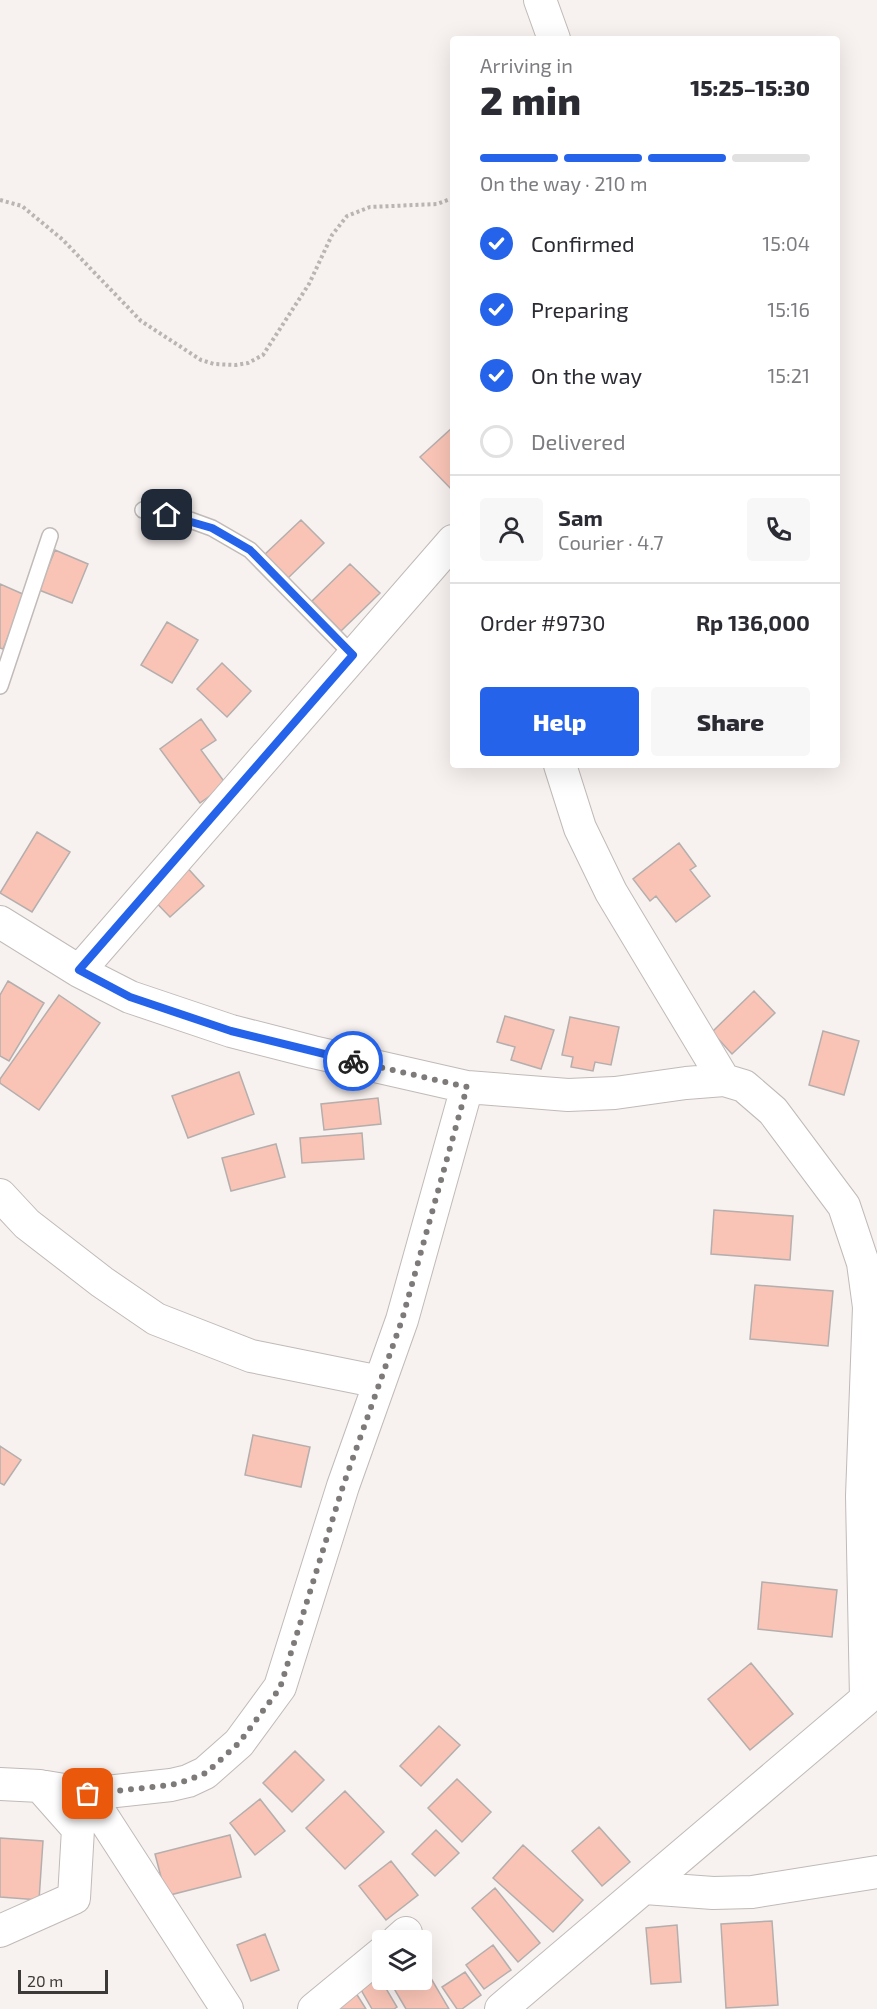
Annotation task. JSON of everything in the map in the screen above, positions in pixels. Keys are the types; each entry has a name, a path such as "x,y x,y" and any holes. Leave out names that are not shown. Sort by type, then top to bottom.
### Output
{"street":[{"path":"540,0 553,36"},
{"path":"79,970 450,544"},
{"path":"561,768 580,828 611,892 723,1080"},
{"path":"0,922 79,970 130,997 231,1031 467,1087 568,1095 615,1093 723,1080 744,1086 773,1111 844,1206 863,1263 869,1306 862,1496 872,1695 501,2009"},
{"path":"0,1784 40,1786 88,1794 171,1785 188,1780 206,1773 239,1743 280,1688 343,1486 402,1320 467,1087"},
{"path":"0,1195 27,1224 102,1282 156,1319 251,1356 380,1382"},
{"path":"0,1931 74,1898 78,1830 40,1786"},
{"path":"88,1794 227,2009"},
{"path":"645,1888 713,1893 752,1892 877,1872"},
{"path":"314,2009 372,1961"}],"lane":[{"path":"143,510 190,520 212,528 250,550 353,655"},
{"path":"0,686 50,536"}],"path":[{"path":"0,200 22,206 63,240 141,321 201,360 214,364 236,365 248,363 263,355 309,284 332,235 347,216 370,207 437,204 450,199"}],"building":[{"path":"450,430 450,488 420,457"},
{"path":"301,520 324,543 286,580 263,556"},
{"path":"55,550 88,564 72,603 39,590"},
{"path":"350,564 380,593 341,631 312,601"},
{"path":"0,584 25,595 3,649 0,648"},
{"path":"167,622 198,640 172,683 141,665"},
{"path":"222,663 251,691 227,717 197,689"},
{"path":"201,719 216,740 201,750 226,784 200,803 160,749"},
{"path":"37,832 70,852 32,912 0,893"},
{"path":"679,843 696,866 690,870 710,896 676,922 656,896 650,901 633,879"},
{"path":"182,862 204,886 170,917 147,893"},
{"path":"8,981 44,1003 9,1061 0,1056 0,995"},
{"path":"754,991 775,1013 732,1054 712,1032"},
{"path":"59,995 100,1023 39,1110 0,1083 0,1079"},
{"path":"505,1016 554,1030 541,1069 511,1060 515,1047 497,1042"},
{"path":"570,1017 619,1027 611,1065 595,1062 593,1071 571,1067 573,1057 562,1055"},
{"path":"823,1031 859,1041 844,1095 809,1085"},
{"path":"239,1072 254,1114 188,1138 172,1096"},
{"path":"378,1098 381,1124 324,1130 321,1104"},
{"path":"362,1133 364,1159 302,1163 300,1138"},
{"path":"276,1144 285,1177 231,1191 222,1158"},
{"path":"714,1210 793,1216 790,1260 711,1254"},
{"path":"755,1285 833,1291 828,1346 750,1339"},
{"path":"253,1435 310,1447 301,1487 245,1475"},
{"path":"0,1446 21,1460 4,1485 0,1483"},
{"path":"762,1582 837,1590 832,1637 758,1629"},
{"path":"751,1663 793,1714 750,1750 708,1699"},
{"path":"439,1726 460,1745 421,1786 400,1766"},
{"path":"295,1751 324,1780 292,1812 263,1783"},
{"path":"457,1779 491,1812 462,1842 428,1808"},
{"path":"345,1791 384,1832 345,1869 306,1828"},
{"path":"260,1799 285,1831 255,1855 230,1823"},
{"path":"599,1827 630,1862 602,1886 572,1851"},
{"path":"436,1830 459,1853 435,1876 412,1854"},
{"path":"230,1835 241,1877 166,1896 155,1854"},
{"path":"0,1838 43,1841 39,1900 0,1897"},
{"path":"523,1845 583,1900 553,1932 493,1878"},
{"path":"391,1861 418,1895 386,1920 359,1886"},
{"path":"495,1888 540,1943 518,1962 472,1908"},
{"path":"772,1921 778,2005 726,2008 721,1924"},
{"path":"677,1925 681,1982 651,1984 646,1928"},
{"path":"265,1934 279,1970 251,1981 237,1945"},
{"path":"493,1945 511,1970 484,1989 466,1965"},
{"path":"372,1972 372,1990 387,1990 397,2007 372,2009 356,1981"},
{"path":"465,1972 481,1995 462,2009 457,2009 442,1987"},
{"path":"432,1980 449,2009 406,2009 395,1990 432,1990"},
{"path":"354,1990 366,2009 327,2009"}],"way so far":[{"path":"88,1794 171,1785 206,1773 239,1743 280,1688 343,1486 402,1320 467,1087 353,1061"}],"route":[{"path":"167,515 212,528 250,550 353,655 79,970 130,997 231,1031 353,1061"}]}
